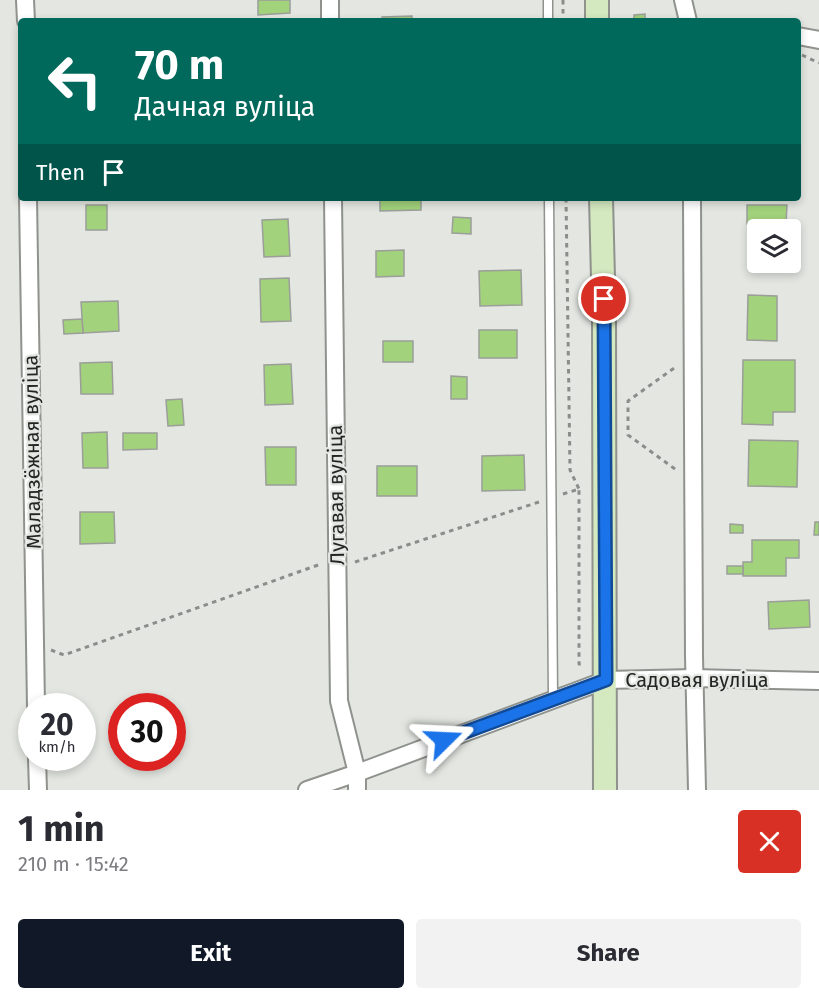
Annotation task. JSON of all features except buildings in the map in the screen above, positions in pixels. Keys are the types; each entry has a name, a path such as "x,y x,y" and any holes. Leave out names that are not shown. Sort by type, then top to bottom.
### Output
{"street":[{"path":"25,0 26,18"},
{"path":"330,0 330,18"},
{"path":"597,0 597,18"},
{"path":"683,0 687,18"},
{"path":"801,37 819,40"},
{"name":"Маладзёжная вуліца","path":"28,201 36,693"},
{"name":"Лугавая вуліца","path":"333,201 339,701 357,782"},
{"path":"601,201 604,319 605,790"},
{"path":"692,201 694,678 697,790"},
{"name":"Садовая вуліца","path":"307,790 357,782 553,698 606,672 694,678 819,681"},
{"path":"37,771 38,790"}],"lane":[{"path":"548,0 548,18"},
{"path":"549,201 553,698"}],"path":[{"path":"563,0 563,18"},
{"path":"801,54 819,63"},
{"path":"566,201 570,470 579,489 579,664 606,672"},
{"path":"678,364 628,401 628,435 679,472"},
{"path":"49,649 64,655 324,562 357,562 579,489"}],"route":[{"path":"444,740 606,680 604,299"}]}
